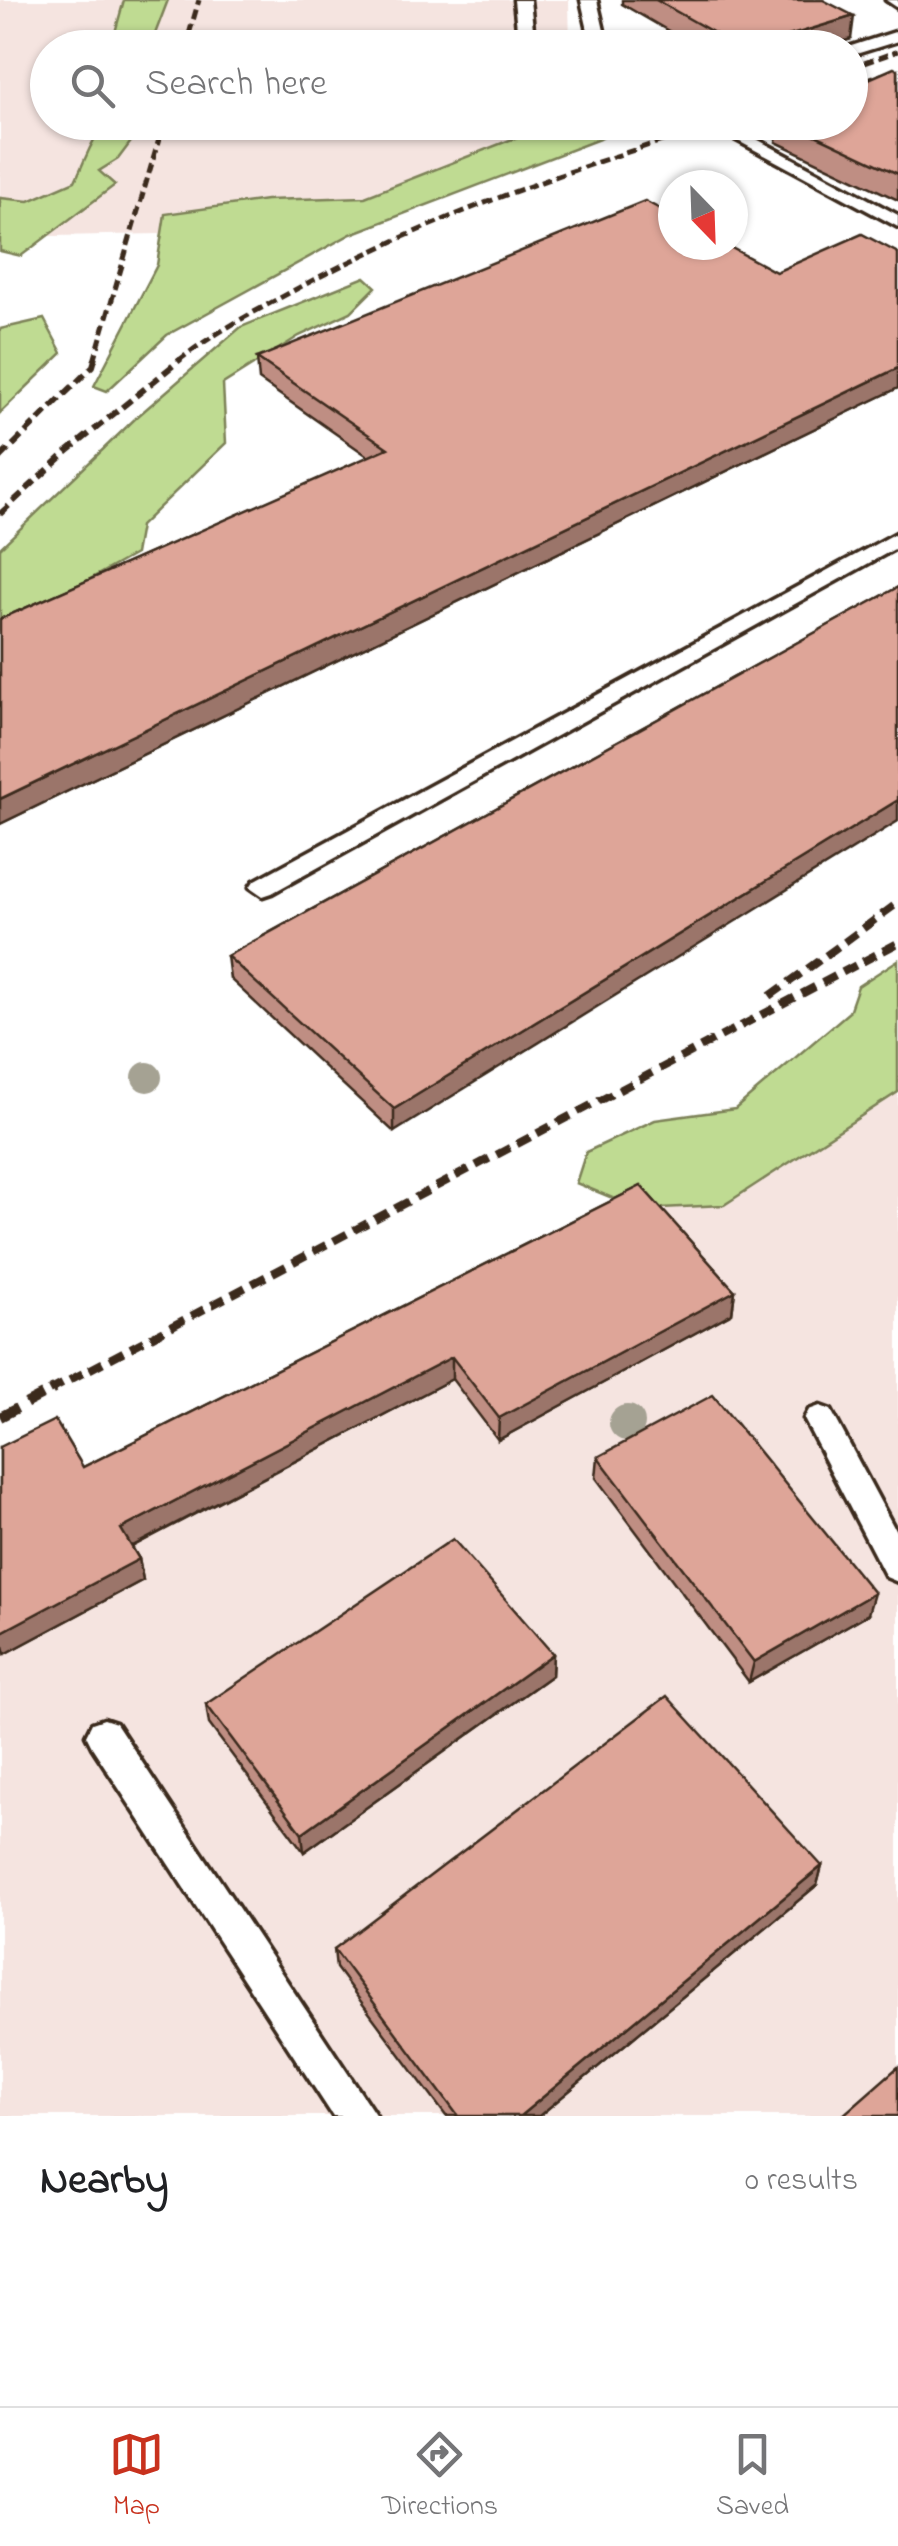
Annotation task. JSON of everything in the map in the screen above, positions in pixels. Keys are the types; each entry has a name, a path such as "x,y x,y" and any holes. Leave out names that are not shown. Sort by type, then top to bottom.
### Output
{"lane":[{"path":"522,0 525,30"},
{"path":"589,0 596,30"},
{"path":"868,45 898,36"},
{"path":"745,140 898,222"},
{"path":"264,887 898,538"},
{"path":"820,1420 898,1567"},
{"path":"104,1735 356,2116"}],"shaded area":[{"path":"0,0 569,0 570,30 30,30 30,140 578,140 328,231 0,237"},
{"path":"898,1092 898,2116 0,2116 0,1471 87,1488 639,1209 725,1205"}],"green space":[{"path":"124,0 168,0 157,30 116,30"},
{"path":"94,140 132,140 118,159 99,171 115,185 21,256 0,251 0,198 29,201 75,181"},
{"path":"510,140 597,140 351,234 167,335 107,391 94,386 157,265 165,214 266,200 365,197"},
{"path":"365,277 376,287 351,312 299,336 223,384 226,443 140,526 135,554 0,629 0,548 138,416 241,327"},
{"path":"44,319 62,353 0,413 0,329"},
{"path":"898,960 898,1092 724,1205 639,1209 576,1183 586,1152 655,1120 735,1109 849,1012 858,986"}],"building":[{"path":"656,0 823,0 854,16 808,30 709,30"},
{"path":"894,68 898,70 898,174 826,140 868,140 868,79"},
{"path":"645,201 658,208 658,260 748,260 748,257 776,272 862,234 898,253 898,368 0,799 0,619 388,448 257,358"},
{"path":"898,587 898,800 394,1109 227,956"},
{"path":"641,1186 735,1291 499,1418 452,1357 121,1529 139,1559 0,1633 0,1447 55,1420 83,1467"},
{"path":"713,1395 874,1593 754,1662 598,1457"},
{"path":"453,1539 553,1654 302,1833 206,1704"},
{"path":"667,1696 822,1866 520,2116 458,2116 334,1949"},
{"path":"898,2067 898,2116 842,2116"}],"railway":[{"path":"190,30 199,0"},
{"path":"868,62 898,51"},
{"path":"868,79 898,70"},
{"path":"94,361 159,140"},
{"path":"178,361 254,312 353,260 456,215 666,140"},
{"path":"0,458 93,366 95,359"},
{"path":"0,514 67,452 181,359"},
{"path":"770,996 898,903"},
{"path":"49,1391 898,943"},
{"path":"0,1417 54,1389"}]}
